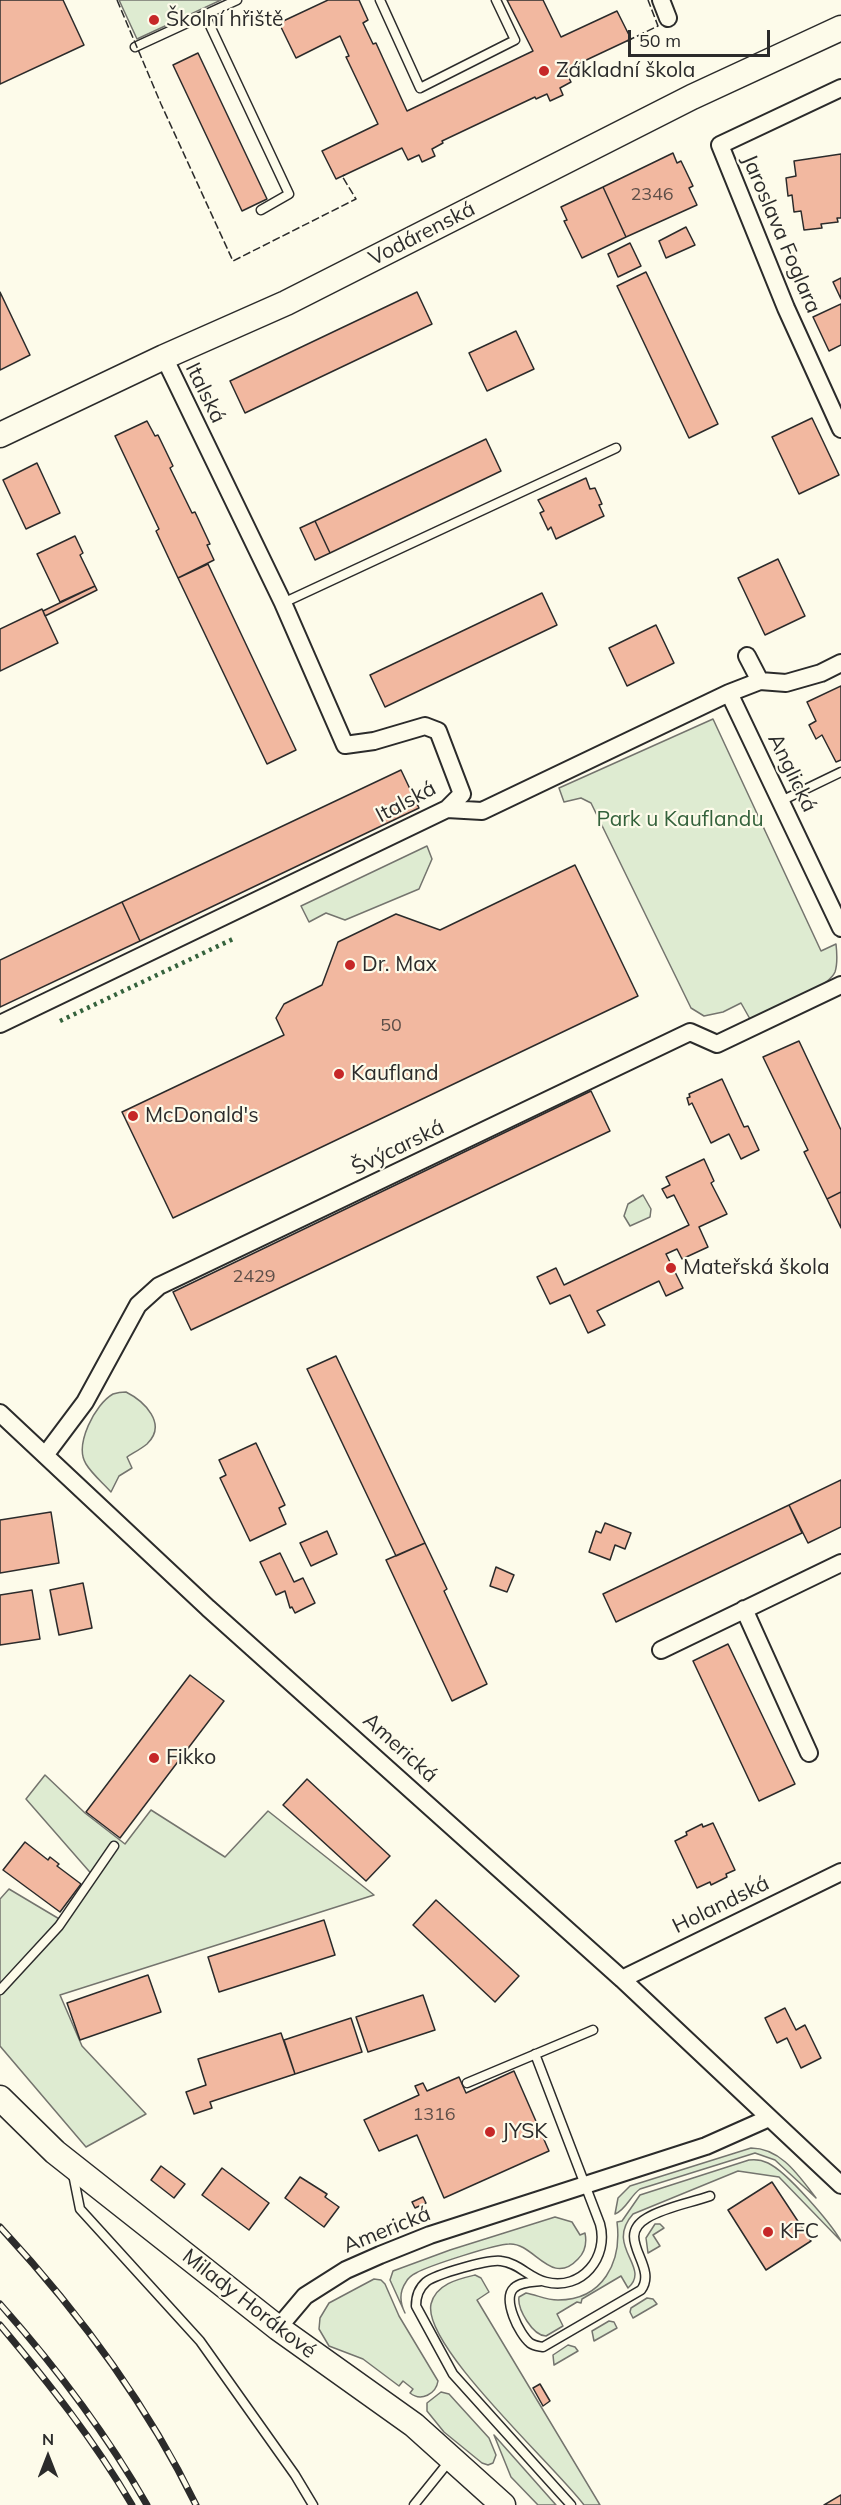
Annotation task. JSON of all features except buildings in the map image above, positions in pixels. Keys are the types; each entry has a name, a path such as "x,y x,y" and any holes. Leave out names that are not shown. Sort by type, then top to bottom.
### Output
{"street":[{"path":"661,0 668,18"},
{"name":"Vodárenská","path":"0,435 164,357 286,303 692,97 841,28"},
{"name":"Jaroslava Foglara","path":"841,88 720,145 786,308 841,429"},
{"name":"Italská","path":"0,1024 447,810 462,794 438,731 425,726 374,741 345,745 283,603 164,357"},
{"path":"747,656 760,681"},
{"path":"447,810 482,811 729,693 760,681 786,683 821,673 841,663"},
{"name":"Anglická","path":"729,693 841,928"},
{"name":"Švýcarská","path":"46,1454 84,1401 138,1305 159,1286 258,1241 690,1032 717,1044 841,985"},
{"name":"Americká","path":"2,1420 46,1454 208,1608 622,1979 841,2185"},
{"path":"661,1650 841,1563"},
{"path":"744,1609 809,1753"},
{"name":"Holandská","path":"622,1979 841,1872"},
{"name":"Milady Horákové","path":"0,2098 71,2165 278,2328 414,2425 503,2505"},
{"name":"Americká","path":"278,2328 304,2296 346,2270 430,2235 706,2146 769,2118"}],"lane":[{"path":"135,47 237,0"},
{"path":"380,0 420,88 515,40 496,0"},
{"path":"205,15 289,194 261,210"},
{"path":"283,603 616,448"},
{"path":"781,801 841,772"},
{"path":"0,1990 59,1926 114,1846"},
{"path":"467,2083 593,2030"},
{"path":"535,2054 587,2185 602,2230 602,2243 598,2258 590,2270 573,2281 562,2283 541,2281 518,2285 512,2290 508,2298 509,2307 526,2338 535,2346 547,2346 641,2290 646,2282 647,2272 634,2243 635,2233 640,2223 650,2216 710,2196"},
{"path":"71,2165 80,2209 200,2342 295,2475 313,2505"},
{"path":"541,2281 509,2262 488,2261 430,2279 420,2289 416,2306 453,2374 571,2505"},
{"path":"414,2505 451,2459"}],"green space":[{"name":"Školní hřiště","path":"119,0 221,0 137,39"},
{"name":"Park u Kauflandu","path":"713,719 821,951 836,944 836,969 830,979 796,999 750,1019 741,1003 723,1012 704,1016 691,1008 591,803 581,798 564,802 559,788"},
{"path":"427,846 432,859 419,889 345,920 326,913 309,922 301,906"},
{"path":"643,1195 651,1209 650,1217 630,1226 624,1216 628,1204"},
{"path":"126,1392 146,1407 154,1421 155,1429 147,1444 127,1457 132,1468 119,1476 111,1492 86,1464 83,1446 88,1426 100,1406 113,1394"},
{"path":"45,1775 85,1813 125,1844 151,1810 225,1857 268,1811 374,1895 60,1995 82,2046 146,2114 86,2147 0,2046 0,1899 9,1889 61,1920 95,1878 26,1799"},
{"path":"751,2148 762,2149 780,2158 796,2173 816,2198 775,2160 755,2153 640,2189 615,2214 618,2198 630,2186"},
{"path":"749,2160 766,2162 786,2176 818,2210 841,2241 779,2177 738,2171 633,2214 625,2226 623,2237 635,2272 634,2280 628,2288 621,2276 582,2299 581,2303 577,2302 557,2314 563,2326 546,2336 531,2327 521,2308 519,2297 526,2293 558,2300 574,2298 598,2286 606,2276 616,2251 617,2222 622,2221 640,2195"},
{"path":"555,2217 572,2222 580,2235 585,2233 584,2250 568,2267 559,2269 551,2266 518,2245 502,2245 477,2251 410,2277 401,2294 405,2313 390,2280 393,2271 450,2250"},
{"path":"655,2224 660,2224 664,2228 653,2235 660,2246 648,2253 646,2238"},
{"path":"475,2275 481,2278 489,2292 477,2300 600,2505 584,2505 494,2406 447,2348 434,2323 431,2304 443,2287"},
{"path":"374,2279 381,2280 385,2284 399,2316 438,2381 434,2390 423,2397 414,2396 410,2393 413,2389 403,2381 399,2386 363,2359 329,2346 319,2329 320,2318 329,2303"},
{"path":"647,2298 653,2299 657,2304 633,2318 631,2308"},
{"path":"609,2321 614,2322 617,2328 594,2341 592,2331"},
{"path":"568,2345 575,2347 578,2351 554,2365 553,2355"},
{"path":"441,2392 449,2394 489,2438 496,2455 493,2463 488,2465 482,2463 444,2432 427,2411 427,2403"},
{"path":"494,2435 556,2505 538,2505 511,2477"}],"railway":[{"path":"0,2227 56,2291 108,2358 155,2430 196,2505"},
{"path":"0,2304 79,2401 147,2505"},
{"path":"0,2325 70,2412 132,2505"}],"hedge":[{"path":"60,1021 233,939"}],"fence":[{"path":"117,0 161,104 233,261 356,199 342,176 345,175"},
{"path":"627,41 658,26 648,0"}],"place":[{"name":"Školní hřiště","path":"154,20"},
{"name":"Základní škola","path":"544,71"},
{"name":"Dr. Max","path":"350,965"},
{"name":"Kaufland","path":"339,1074"},
{"name":"McDonald's","path":"133,1116"},
{"name":"Mateřská škola","path":"671,1268"},
{"name":"Fikko","path":"154,1758"},
{"name":"JYSK","path":"490,2132"},
{"name":"KFC","path":"768,2232"}]}
